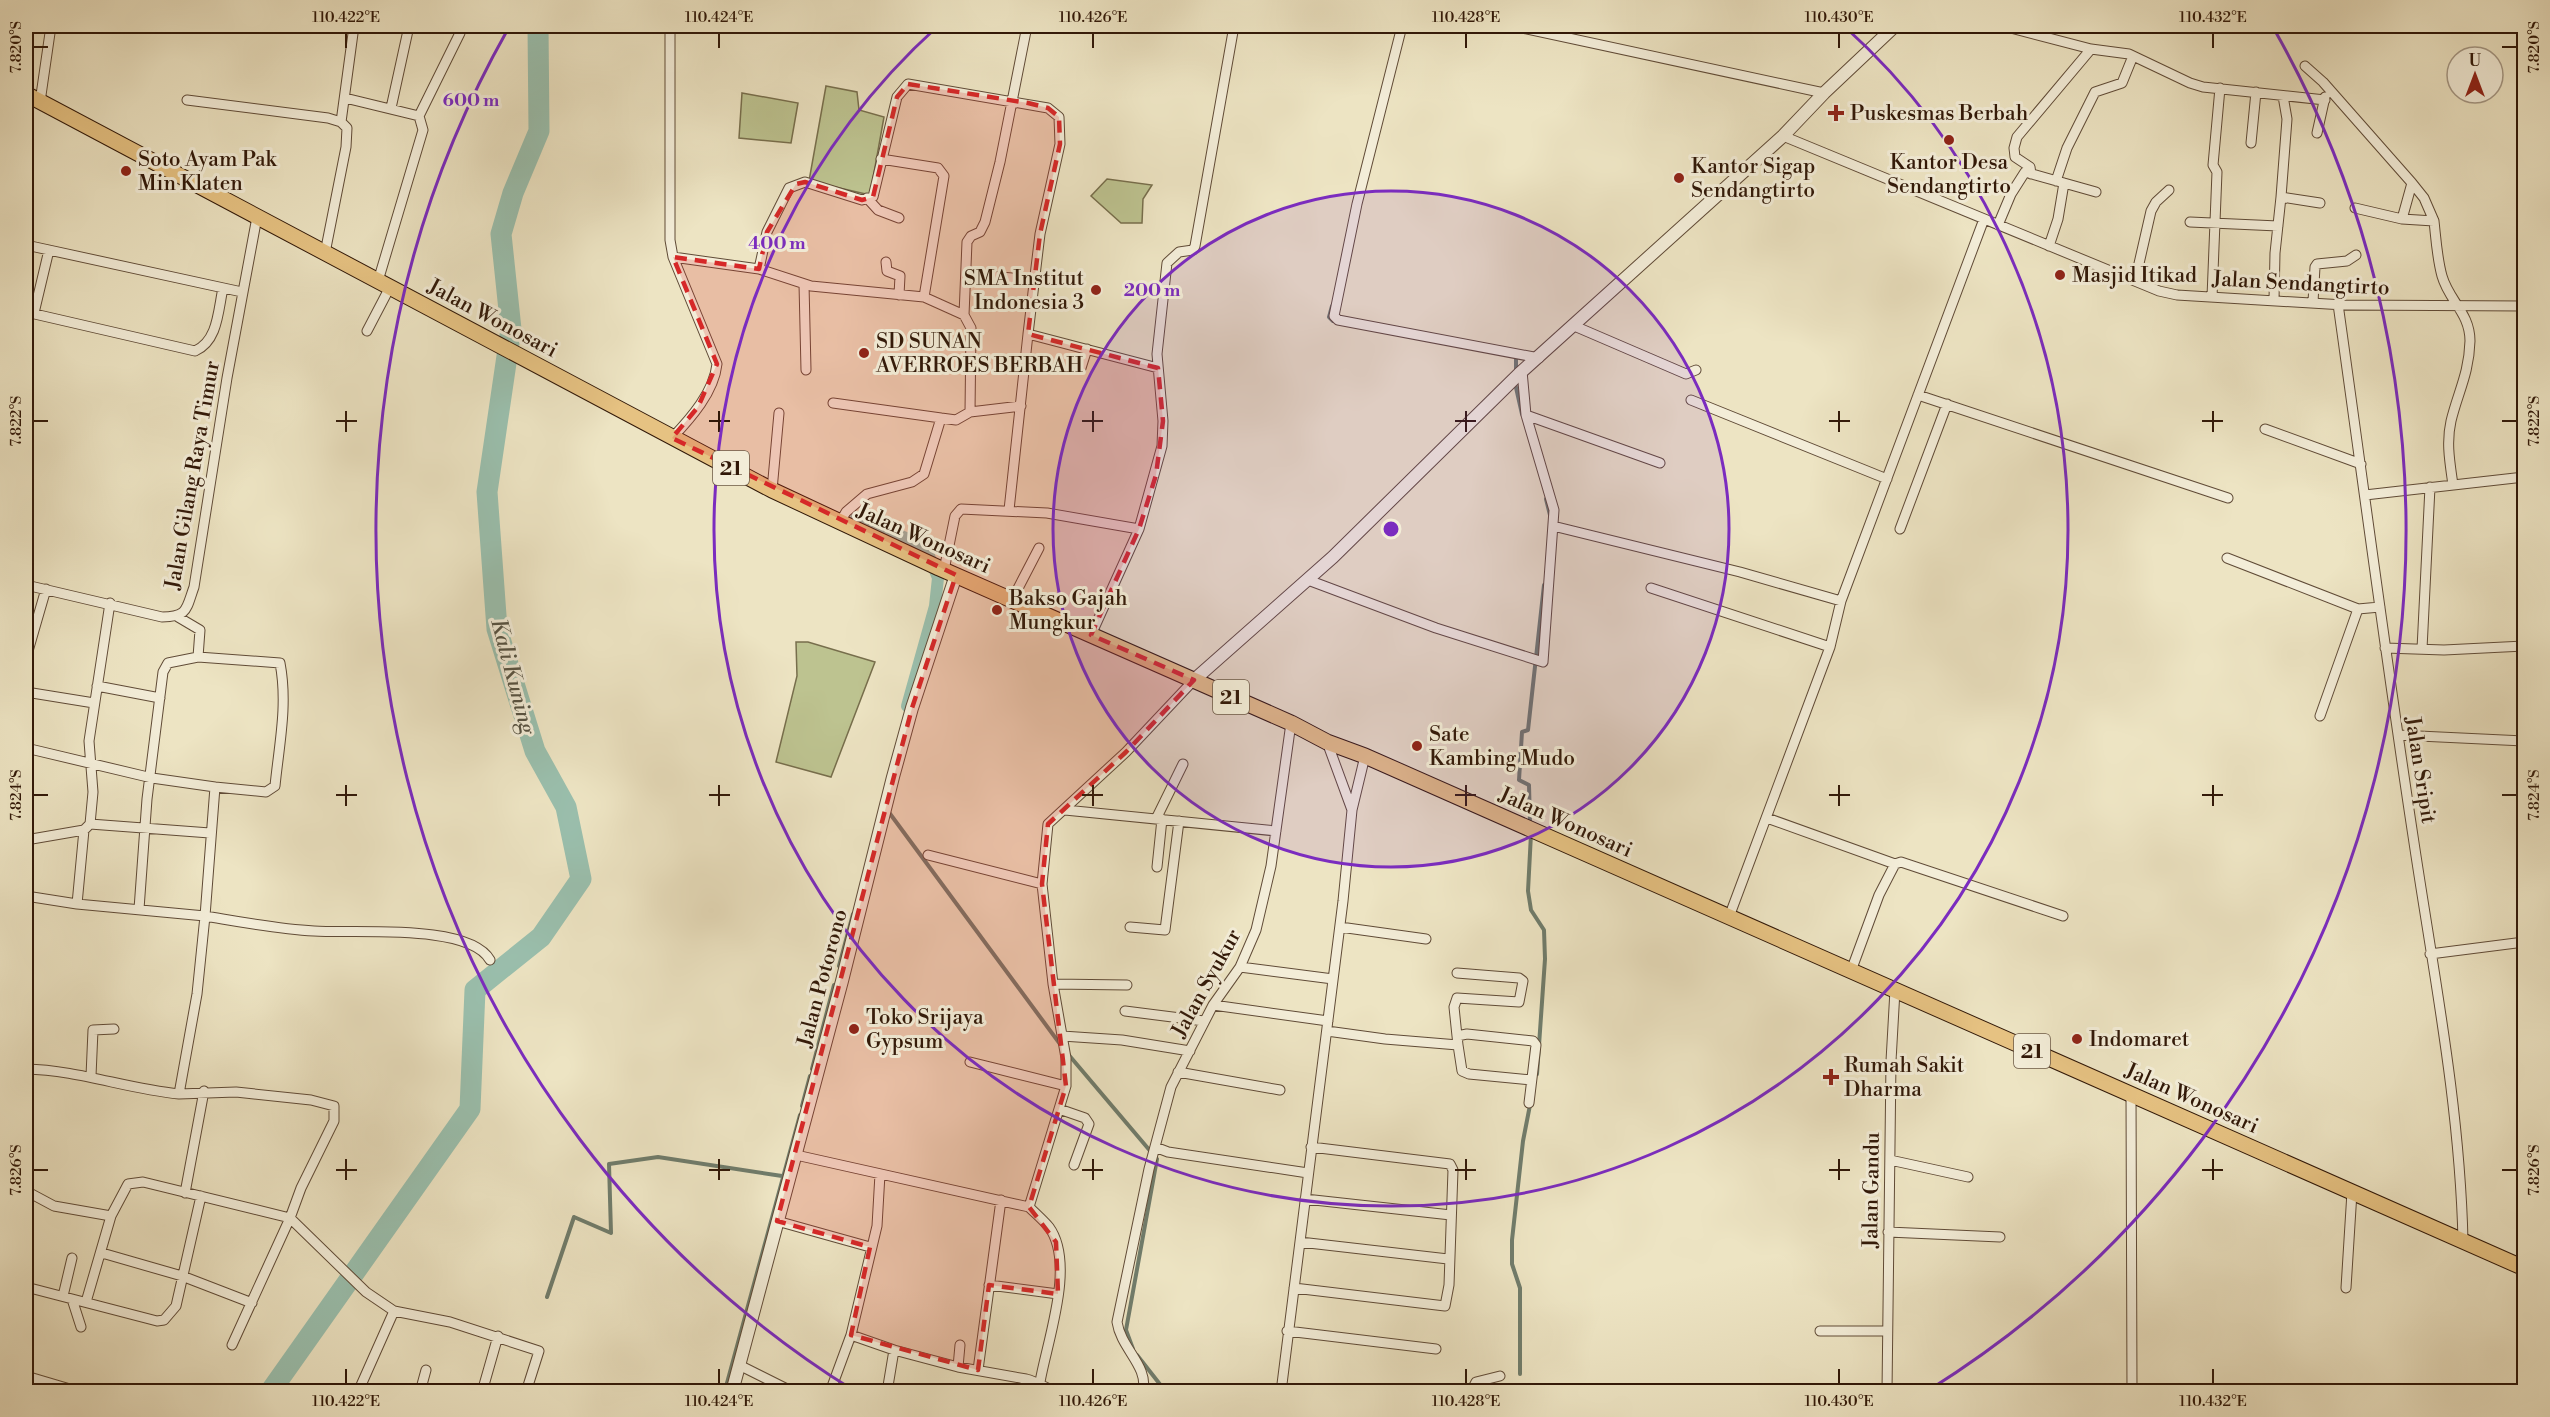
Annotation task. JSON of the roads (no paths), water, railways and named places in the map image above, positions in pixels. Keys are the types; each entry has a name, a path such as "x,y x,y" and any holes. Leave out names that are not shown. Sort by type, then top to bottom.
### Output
{"highway":[{"name":"Jalan Wonosari","path":"26,94 672,438 840,522 1291,723 1327,742 1365,756 2524,1268"}],"street":[{"path":"40,102 51,26"},
{"path":"341,122 354,26"},
{"path":"391,108 409,26"},
{"path":"670,26 670,228 673,257 717,364 716,374 698,407 672,438"},
{"path":"970,412 971,328 964,315 967,242 971,236 980,232 985,222 1028,26"},
{"path":"1091,635 1139,529 1162,446 1157,354 1167,263 1179,252 1193,250 1195,246 1234,26"},
{"path":"1402,26 1357,204 1334,316 1338,320 1539,358"},
{"path":"1513,26 1824,93"},
{"path":"1029,1207 1066,1086 1066,1058 1053,984 1042,884 1048,824 1052,818 1065,810 1126,752 1194,680 1308,580 1522,371 1783,136 1824,93 1895,26"},
{"path":"2003,26 2091,49 2133,56 2190,83 2325,100"},
{"path":"368,331 384,284 423,130 419,116 459,33"},
{"path":"2031,174 2030,167 2015,157 2014,148 2017,137 2091,49"},
{"path":"2049,246 2058,219 2060,182 2067,148 2095,92 2122,83 2133,56"},
{"path":"2305,66 2323,82 2412,183 2424,198 2434,221 2442,275 2456,305 2467,317 2470,340 2466,380 2450,431 2448,451 2453,485"},
{"path":"2317,133 2325,100 2323,82"},
{"path":"759,269 767,232 789,188 805,182 862,200 873,197 897,97 908,84 1048,108 1059,117 1060,144 1044,214 1034,280 1009,510"},
{"path":"2212,297 2217,172 2213,165 2220,88"},
{"path":"2251,143 2256,92"},
{"path":"2274,300 2288,119 2283,96"},
{"path":"345,98 419,116"},
{"path":"187,100 341,122 347,128 347,141 325,253"},
{"name":"Jalan Sendangtirto","path":"1783,136 2135,281 2177,295 2338,304 2524,306"},
{"path":"881,159 938,168 944,176 924,297"},
{"path":"1998,225 2011,194 2023,174 2031,174 2096,192"},
{"path":"2402,219 2412,183"},
{"path":"2135,281 2151,211 2156,202 2169,190"},
{"path":"2281,197 2320,203"},
{"path":"867,198 883,213 899,218"},
{"path":"2355,208 2402,219 2434,221"},
{"name":"Jalan Gilang Raya Timur","path":"26,585 162,617 178,617 184,613 194,587 242,292 257,217"},
{"path":"1729,917 1830,647 1841,601 1984,219"},
{"path":"2190,222 2278,226"},
{"path":"26,245 242,292"},
{"path":"49,250 30,313 195,351 205,347 212,338 223,288"},
{"path":"2313,302 2317,264 2347,261 2356,255"},
{"path":"673,257 759,269 804,284 924,297 964,315"},
{"path":"886,262 887,271 900,276 899,295"},
{"path":"967,274 1034,280"},
{"path":"804,284 806,370"},
{"name":"Jalan Sripit","path":"2338,304 2379,607 2454,1101 2462,1187 2463,1241"},
{"path":"1572,325 1686,374 1696,370"},
{"path":"1028,334 1158,368"},
{"path":"1081,368 1088,349"},
{"path":"1308,580 1436,628 1543,662 1554,510 1526,415 1522,371"},
{"path":"1918,395 2228,498"},
{"path":"1690,400 1887,479"},
{"path":"833,403 956,420 970,412 1021,406"},
{"path":"1900,529 1947,404"},
{"path":"772,490 779,413"},
{"path":"1526,415 1660,463"},
{"path":"840,522 846,512 867,494 912,482 924,474 941,418"},
{"path":"2265,429 2361,464"},
{"path":"2365,495 2524,477"},
{"path":"2422,649 2430,487"},
{"path":"947,571 957,511 1009,510 1047,513 1139,529"},
{"path":"1553,526 1740,572 1841,601"},
{"path":"1012,600 1039,548"},
{"path":"2227,558 2358,609 2379,607"},
{"name":"Jalan Potorono","path":"732,1392 796,1155 947,571"},
{"path":"1651,588 1830,647"},
{"path":"26,658 28,637 46,589"},
{"path":"77,904 93,792 89,741 110,603"},
{"path":"2320,716 2358,609"},
{"path":"178,617 200,630 198,657"},
{"path":"2385,648 2524,646"},
{"path":"26,748 152,778 267,792 272,790 285,708 285,686 280,663 198,657 174,661 164,667 152,778 145,828 139,909"},
{"path":"97,686 160,698"},
{"path":"26,692 94,703"},
{"name":"Jalan Syukur","path":"1143,1392 1143,1372 1124,1346 1117,1323 1149,1169 1171,1087 1213,1005 1240,967 1256,930 1264,902 1291,723"},
{"path":"2398,735 2524,741"},
{"path":"1327,742 1352,810"},
{"path":"1281,1392 1340,927 1352,810 1365,756"},
{"path":"1157,867 1160,818 1183,764"},
{"path":"179,1094 197,994 215,787"},
{"path":"1065,810 1276,831"},
{"path":"1767,818 1895,864 1901,862 2063,916"},
{"path":"1130,927 1166,930 1179,821"},
{"path":"26,840 87,827 145,828 210,833"},
{"path":"928,855 1042,884"},
{"path":"1851,971 1879,895 1895,864"},
{"path":"26,896 77,904 205,916 268,927 316,932 418,933 471,942 484,950 490,960"},
{"path":"26,919 26,934"},
{"path":"1340,927 1426,939"},
{"path":"2430,954 2524,942"},
{"path":"1240,967 1333,979"},
{"path":"1457,973 1519,978 1523,981 1519,1002 1457,998 1454,1007 1461,1071 1469,1074 1531,1080"},
{"path":"1053,984 1127,985"},
{"name":"Jalan Gandu","path":"1887,1392 1886,1331 1892,1028 1895,990"},
{"path":"1213,1005 1327,1026 1385,1040 1457,1040 1467,1034 1535,1042 1529,1103"},
{"path":"1125,1011 1204,1021"},
{"path":"91,1076 93,1030 114,1029"},
{"path":"1063,1039 1122,1040 1190,1051"},
{"path":"970,1062 1066,1086"},
{"path":"26,1069 91,1076 121,1084 179,1094 204,1091 312,1100 333,1107 334,1121 301,1188 290,1218 232,1345"},
{"path":"1178,1072 1280,1090"},
{"path":"185,1193 204,1091"},
{"path":"2131,1094 2132,1392"},
{"path":"1059,1109 1085,1118 1089,1124 1074,1165"},
{"path":"1294,1288 1445,1306 1449,1285 1448,1259 1453,1170 1450,1164 1311,1147"},
{"path":"1155,1148 1168,1152 1308,1173"},
{"path":"796,1155 1029,1207 1050,1228 1056,1242 1058,1294 1040,1382"},
{"path":"1890,1160 1968,1177"},
{"path":"830,1392 851,1335 876,1226 880,1174"},
{"path":"86,1302 111,1216 128,1184 135,1182 290,1218 363,1289 394,1311 450,1322 539,1351 526,1392"},
{"path":"26,1191 54,1206 111,1216"},
{"path":"2346,1288 2352,1192"},
{"path":"26,1287 148,1319 164,1320 176,1306 201,1196"},
{"path":"1305,1199 1451,1215"},
{"path":"978,1370 1001,1200"},
{"path":"777,1221 870,1247"},
{"path":"1888,1232 2000,1237"},
{"path":"1300,1242 1448,1259"},
{"path":"102,1253 183,1276 252,1303"},
{"path":"72,1258 68,1297 81,1327"},
{"path":"989,1285 1058,1294"},
{"path":"358,1392 394,1311"},
{"path":"1820,1331 1886,1331"},
{"path":"1287,1332 1436,1349"},
{"path":"851,1335 894,1350 958,1367 1040,1382 1050,1390 1058,1392"},
{"path":"482,1392 498,1336"},
{"path":"958,1367 960,1345"},
{"path":"887,1392 894,1350"},
{"path":"739,1365 793,1392"},
{"path":"420,1392 426,1370"},
{"path":"26,1376 80,1392"},
{"path":"1471,1392 1476,1382 1500,1376"},
{"path":"1023,1392 1026,1379"}],"waterway":[{"name":"Kali Kuning","path":"270,1392 470,1109 475,990 541,937 581,879 566,807 535,751 497,629 487,492 511,329 501,234 513,193 539,131 538,26"},
{"path":"1332,306 1329,317 1333,321"},
{"path":"1516,356 1516,372"},
{"path":"1515,383 1522,414"},
{"path":"1546,499 1550,515"},
{"path":"856,517 925,546 938,578 935,606 907,706"},
{"path":"1530,823 1529,785 1519,780 1522,732 1528,730 1544,585"},
{"path":"888,811 1060,1044"},
{"path":"1531,834 1528,891 1531,910 1544,930 1545,959 1537,1074"},
{"path":"839,966 853,914"},
{"path":"812,1069 834,985"},
{"path":"1068,1054 1157,1159 1126,1330 1133,1349"},
{"path":"802,1106 810,1076"},
{"path":"1520,1374 1520,1288 1512,1264 1512,1240 1523,1141 1530,1105"},
{"path":"727,1383 800,1115"},
{"path":"547,1297 574,1217 611,1233 609,1164 658,1157 782,1176"},
{"path":"1137,1355 1166,1392"}],"place":[{"name":"Puskesmas Berbah","path":"1836,113"},
{"name":"Kantor Desa Sendangtirto","path":"1949,140"},
{"name":"Soto Ayam Pak Min Klaten","path":"126,171"},
{"name":"Kantor Sigap Sendangtirto","path":"1679,178"},
{"name":"Masjid Itikad","path":"2060,275"},
{"name":"SMA Institut Indonesia 3","path":"1096,290"},
{"name":"SD SUNAN AVERROES BERBAH","path":"864,353"},
{"name":"Bakso Gajah Mungkur","path":"997,610"},
{"name":"Sate Kambing Mudo","path":"1417,746"},
{"name":"Toko Srijaya Gypsum","path":"854,1029"},
{"name":"Indomaret","path":"2077,1039"},
{"name":"Rumah Sakit Dharma","path":"1831,1077"}]}
